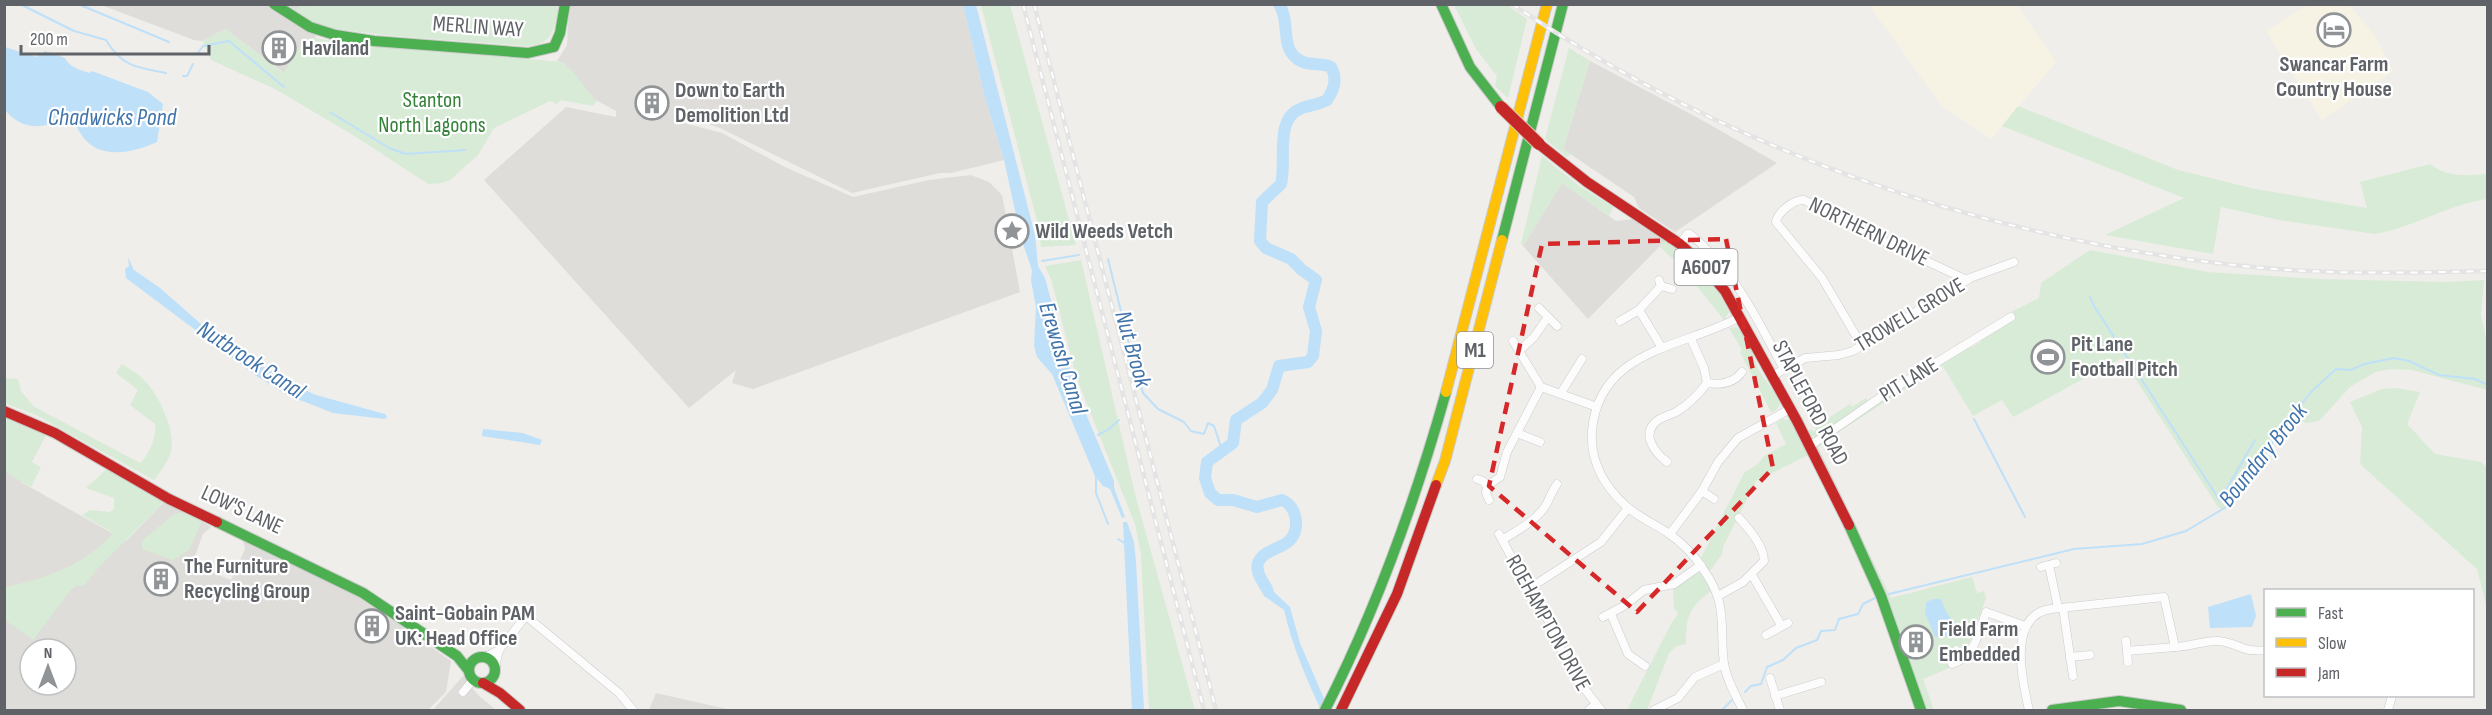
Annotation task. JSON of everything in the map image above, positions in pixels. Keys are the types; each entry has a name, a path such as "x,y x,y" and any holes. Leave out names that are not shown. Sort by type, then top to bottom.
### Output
{"main road":[{"name":"MERLIN WAY","path":"274,4 310,27 335,35 374,41 528,53 554,47 558,40 565,4"},
{"name":"STAPLEFORD ROAD","path":"1441,4 1470,67 1502,107 1539,144 1587,182 1680,244 1714,278 1740,317 1810,446 1881,596 1920,709"},
{"name":"M1","path":"1324,711 1390,569 1430,454 1547,4"},
{"name":"M1","path":"1341,711 1401,584 1445,461 1563,4"},
{"name":"LOW'S LANE","path":"4,411 53,432 169,499 355,589 482,670 500,693 520,711"},
{"path":"2052,711 2085,708 2119,701 2181,711"}],"street":[{"name":"NORTHERN DRIVE","path":"1862,346 1822,278 1776,220 1798,200 1804,200 1967,280"},
{"name":"STAPLEFORD ROAD","path":"1680,244 1689,233 1723,265 1784,369"},
{"name":"TROWELL GROVE","path":"1772,376 1809,356 1844,354 1862,346 1967,280 2014,262"},
{"path":"1620,321 1639,310 1660,283 1672,290"},
{"path":"1539,308 1557,326"},
{"path":"1639,310 1662,348"},
{"path":"1519,351 1534,337 1548,316"},
{"path":"1740,317 1691,339 1636,359 1620,371 1612,379 1597,407 1592,451 1596,466 1610,490 1628,508 1670,534 1701,565 1718,596 1723,615 1724,664 1743,711"},
{"name":"PIT LANE","path":"1810,446 1888,392 2011,317"},
{"path":"1691,339 1704,368 1707,383"},
{"path":"1513,341 1541,387 1597,407"},
{"path":"1561,393 1582,359"},
{"path":"1707,383 1717,384 1741,378"},
{"path":"1667,462 1654,452 1650,430 1660,418 1684,410 1707,383"},
{"path":"1487,486 1500,477 1507,452 1541,387"},
{"path":"1670,534 1702,491 1718,462 1738,438 1790,409"},
{"path":"1517,433 1539,442"},
{"path":"1477,479 1483,481 1487,486 1486,493 1489,500"},
{"name":"ROEHAMPTON DRIVE","path":"1557,484 1551,492 1550,507 1525,525 1501,537 1513,560 1533,586 1570,670 1598,707"},
{"path":"1702,491 1714,499"},
{"path":"1533,586 1601,542 1628,508"},
{"path":"1718,596 1752,575 1764,561 1764,555 1739,518"},
{"path":"1642,661 1628,654 1607,616 1644,590 1668,589 1701,565"},
{"path":"2049,565 2061,608 2073,676"},
{"path":"1752,575 1784,624 1766,635"},
{"path":"2029,711 2022,665 2025,626 2036,613 2061,608 2164,597 2175,647"},
{"path":"1952,664 1962,659 1973,648 1989,602"},
{"path":"1986,612 2025,626"},
{"path":"463,692 526,616 611,686 633,711"},
{"path":"2126,641 2128,662"},
{"path":"2127,651 2215,641 2229,643 2247,651 2264,650"},
{"path":"482,670 499,650"},
{"path":"1956,650 1962,659"},
{"path":"2070,657 2090,655"},
{"path":"1652,708 1678,698 1695,677 1724,664"},
{"path":"1770,678 1780,711"},
{"path":"1775,696 1821,682"},
{"path":"1589,711 1598,707"}],"highlighted area":[{"path":"1726,239 1773,468 1637,612 1489,486 1542,244"}],"shaded area":[{"path":"2309,4 2349,5 2375,36 2393,71 2322,120 2266,31"},
{"path":"101,5 331,5 315,38 304,41 284,73 225,29 203,41 194,40"},
{"path":"569,5 963,5 985,98 1004,160 852,193 720,128 687,117 684,123 722,133 785,167 853,197 929,180 971,175 989,182 1002,195 1020,292 753,389 732,383 736,370 689,408 484,180 566,107 616,117 616,111 594,99 564,63 557,61 567,45"},
{"path":"1869,5 2017,5 2056,62 1991,139 1942,106"},
{"path":"1590,61 1777,163 1675,232 1639,208 1634,197 1563,149"},
{"path":"1562,183 1616,221 1634,219 1666,240 1588,319 1523,246"},
{"path":"4,417 47,433 21,482 126,541 165,501 211,527 203,534 192,564 231,580 245,549 243,541 360,597 451,661 446,692 428,710 5,710"},
{"path":"463,676 478,695 496,710 433,710"},
{"path":"656,693 727,709 731,710 649,710"}],"green space":[{"path":"301,4 309,7 311,4 559,5 554,28 547,39 542,43 525,46 394,36 328,28 318,22 315,24 284,5 289,5 296,10"},
{"path":"981,5 1010,5 1076,245 1041,247 1038,225"},
{"path":"1454,5 1507,5 1527,19 1508,98 1495,86 1497,76 1476,49"},
{"name":"Stanton North Lagoons","path":"225,29 284,73 304,41 315,38 561,62 571,70 597,101 593,106 561,100 557,104 550,101 494,128 478,155 450,180 428,184 353,135 275,89 211,60 203,41"},
{"path":"1569,48 1590,61 1563,149 1571,154 1567,157 1545,139"},
{"path":"2018,106 2178,170 2255,189 2367,208 2360,182 2430,164 2450,173 2487,174 2487,199 2375,234 2279,220 2221,207 2213,254 2105,235 2184,198 2002,126"},
{"path":"1542,156 1578,185 1613,207 1609,216 1562,183 1523,246 1521,244"},
{"path":"1666,240 1711,282 1729,312 1724,320 1695,284 1695,279 1660,247"},
{"path":"2090,250 2208,272 2320,279 2445,282 2484,280 2481,315 2487,343 2487,390 2412,370 2390,369 2376,372 2351,386 2319,421 2307,423 2291,418 2256,470 2222,509 2218,507 2122,358 2013,417 2002,400 1973,416 1942,365 1831,437 1829,436 1871,406 1967,346 1972,347 1981,342 1980,338 1990,335 2012,319 2009,313 2039,298 2041,283"},
{"path":"1081,260 1135,494 1195,710 1149,710 1141,555 1135,524 1077,379 1051,279 1045,266"},
{"path":"1735,327 1745,335 1757,367 1781,403 1775,411 1771,412 1740,352 1742,350 1729,328"},
{"path":"122,364 140,376 150,387 161,405 169,426 172,447 170,455 154,480 36,415 5,403 5,378 18,379 21,391 33,406 140,463 152,445 155,424 130,405 138,390 116,373"},
{"path":"2396,388 2420,392 2407,424 2435,454 2481,462 2487,468 2487,608 2477,569 2360,464 2362,427 2350,402 2382,389"},
{"path":"1866,398 1869,402 1817,437 1810,436 1808,431 1812,429 1813,432 1816,430 1815,427 1850,404 1852,407"},
{"path":"5,417 47,433 31,462 41,467 31,487 5,472"},
{"path":"1783,419 1790,420 1808,455 1756,481 1723,547 1722,554 1710,571 1701,558 1744,473 1759,463 1764,456 1786,444 1776,423"},
{"path":"1821,441 1825,443 1818,447 1891,598 1972,577 1977,593 1984,591 1986,598 1967,649 1963,650 1957,645 1951,649 1955,658 1947,662 1949,668 1923,679 1934,710 1928,710 1918,692 1816,447"},
{"path":"107,469 165,501 99,567 85,585 75,586 69,592 35,637 29,637 5,620 5,587 35,580 77,562 90,554 113,533 82,515 90,510 110,512 114,508 114,498 86,488"},
{"path":"184,512 202,521 189,550 173,560 142,549 142,542 145,538 174,514"},
{"path":"1697,573 1701,573 1711,591 1697,603 1690,614 1686,644 1675,647 1669,653 1647,710 1627,710 1678,614 1674,608 1673,588"}],"water":[{"name":"Erewash Canal","path":"963,5 976,5 1035,235 1038,266 1045,278 1074,385 1114,481 1114,488 1125,517 1122,518 1110,489 1103,486 1095,476 1052,374 1037,357 1034,346 1036,307 1031,280 1032,270 1021,238 1004,160 985,98"},
{"name":"Chadwicks Pond","path":"5,47 36,57 45,51 65,58 69,64 89,73 92,71 148,92 163,104 157,142 126,151 106,151 88,143 70,112 42,126 30,126 14,119 5,110"},
{"name":"Nutbrook Canal","path":"128,257 134,270 160,288 201,324 283,380 316,395 385,414 387,417 385,419 333,413 287,395 258,377 126,278 125,269 129,266"},
{"path":"483,429 523,433 542,440 540,445 482,436"},
{"path":"1123,522 1127,522 1134,542 1144,710 1132,710"},
{"path":"1263,574 1275,593 1290,607 1300,643 1329,710 1321,710 1315,698 1295,649 1284,610 1264,596 1255,577"},
{"path":"2251,594 2256,616 2252,627 2210,628 2208,607"},
{"path":"1941,599 1949,616 1963,626 1967,635 1935,637 1925,613 1926,602"}],"waterway":[{"name":"Nut Brook","path":"20,4 74,31 106,40 124,61 166,73"},
{"path":"78,4 169,42"},
{"path":"1267,589 1258,573 1258,563 1264,555 1286,544 1293,536 1296,524 1294,512 1282,500 1257,507 1233,500 1218,500 1210,493 1205,478 1207,462 1233,443 1236,420 1262,403 1272,390 1279,366 1308,362 1313,356 1316,331 1309,307 1316,280 1291,259 1266,248 1260,241 1262,202 1281,184 1284,132 1287,122 1292,114 1300,109 1327,100 1335,80 1331,67 1303,62 1293,55 1289,49 1284,18 1279,4"},
{"name":"Nut Brook","path":"197,54 203,46 229,41 284,87"},
{"name":"Nut Brook","path":"183,76 187,76 193,64"},
{"name":"Nut Brook","path":"330,112 389,148 406,154 465,150"},
{"name":"Nut Brook","path":"1042,261 1079,255"},
{"name":"Nut Brook","path":"1108,259 1143,393 1158,409 1184,422 1191,431 1204,434 1208,423 1214,426 1222,450"},
{"path":"2090,297 2220,501"},
{"name":"Boundary Brook","path":"1889,594 2074,549 2142,544 2186,531 2226,507 2311,392 2336,369 2351,370 2364,364 2394,358 2409,361 2439,375 2475,379 2488,385"},
{"path":"1974,419 2025,517"},
{"path":"1098,435 1119,420"},
{"path":"2220,500 2255,440"},
{"path":"1096,474 1096,493 1108,524"},
{"path":"1118,539 1126,544"},
{"name":"Boundary Brook","path":"1745,692 1751,686 1761,684 1767,667 1783,660 1796,648 1817,640 1821,631 1835,630 1839,619 1858,614 1863,604 1875,598"},
{"name":"Boundary Brook","path":"1722,710 1732,700"}],"railway":[{"path":"1023,4 1204,710"},
{"path":"1034,4 1216,710"},
{"path":"1512,4 1594,56 1679,102 1767,143 1857,178 1949,208 2043,233 2138,252 2234,265 2329,272 2488,271"}],"traffic: fast":[{"path":"274,4 310,27 335,35 374,41 528,53 554,47 560,33 565,4"},
{"path":"1441,4 1470,67 1501,107"},
{"path":"1502,240 1563,4"},
{"path":"1325,710 1378,594 1408,514 1446,392"},
{"path":"217,522 363,593 457,656 469,671"},
{"path":"1849,525 1881,596 1921,710"},
{"path":"482,657 491,661 495,670 491,679 482,683 473,679 469,670 473,661 482,657"},
{"path":"2052,710 2119,701 2181,710"}],"traffic: slow":[{"path":"1446,392 1547,4"},
{"path":"1436,485 1445,461 1502,240"}],"traffic: jam":[{"path":"1501,107 1539,144"},
{"path":"1539,144 1587,182 1680,244 1702,264 1725,291 1797,421 1849,525"},
{"path":"4,411 55,433 169,499 217,522"},
{"path":"1341,710 1397,594 1436,485"},
{"path":"483,683 500,693 520,710"}],"place":[{"name":"Swancar Farm Country House","path":"2334,30"},
{"name":"Haviland","path":"279,48"},
{"name":"Down to Earth Demolition Ltd","path":"652,103"},
{"name":"Wild Weeds Vetch","path":"1012,231"},
{"name":"Pit Lane Football Pitch","path":"2048,357"},
{"name":"The Furniture Recycling Group","path":"161,579"},
{"name":"Saint-Gobain PAM UK: Head Office","path":"372,626"},
{"name":"Field Farm Embedded","path":"1916,642"}]}
